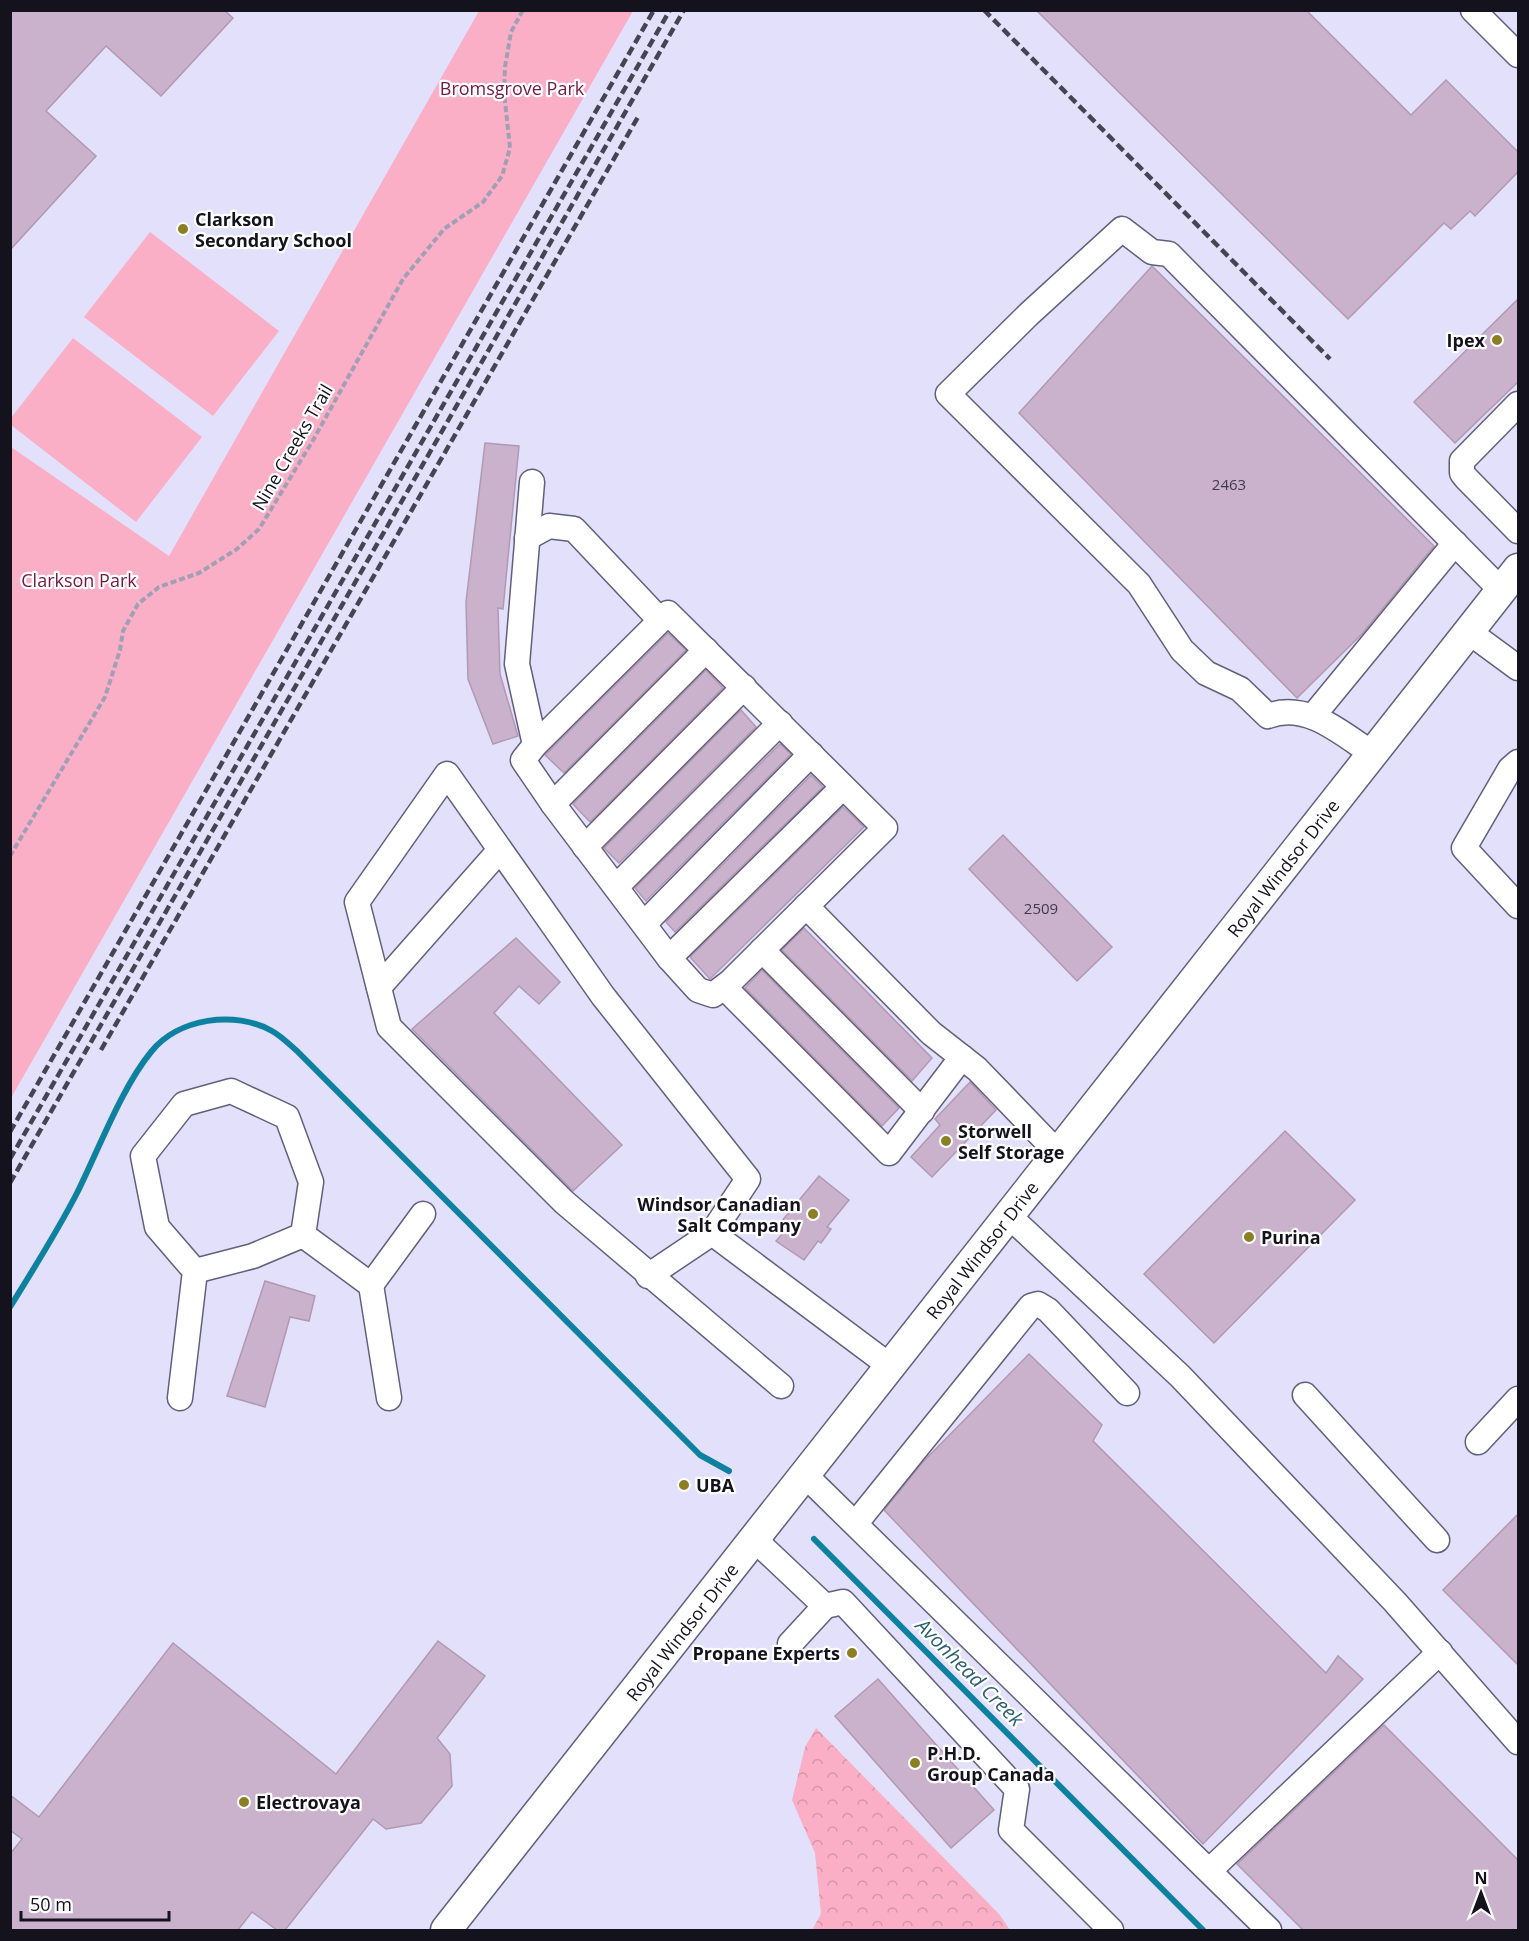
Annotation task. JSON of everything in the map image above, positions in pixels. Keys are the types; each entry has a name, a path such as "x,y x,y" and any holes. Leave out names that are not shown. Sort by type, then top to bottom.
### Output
{"main road":[{"name":"Royal Windsor Drive","path":"446,1930 1510,580"}],"lane":[{"path":"1473,10 1518,55"},
{"path":"1373,754 1313,716 1286,712 1268,716 1240,689 1202,670 1171,637 1139,584 948,394 1029,314 1122,229 1152,252 1169,254 1455,543 1510,580"},
{"path":"1518,404 1462,461 1466,478 1518,531"},
{"path":"532,482 517,664 535,745"},
{"path":"527,538 549,526 574,529 660,620"},
{"path":"1313,716 1455,543"},
{"path":"668,613 706,650 885,828 724,987 712,994 705,994 685,977 669,958 553,804 523,760 535,745 668,613"},
{"path":"1469,632 1518,668"},
{"path":"553,804 706,650"},
{"path":"585,847 744,687"},
{"path":"615,887 780,723"},
{"path":"644,924 811,754"},
{"path":"1518,762 1510,769 1464,848 1518,906"},
{"path":"648,1276 712,1233 748,1179 603,996 447,774 357,902 389,1027 564,1202 648,1276 780,1386"},
{"path":"669,958 843,787"},
{"path":"379,987 500,850"},
{"path":"806,906 931,1033 962,1057 1058,1153"},
{"path":"762,950 922,1111"},
{"path":"724,987 890,1153 962,1057"},
{"path":"180,1398 195,1271 157,1227 143,1156 184,1104 231,1091 287,1117 311,1182 303,1235"},
{"path":"371,1285 423,1214"},
{"path":"1009,1216 1180,1376 1440,1652 1518,1742"},
{"path":"712,1233 890,1366"},
{"path":"303,1235 371,1285 389,1398"},
{"path":"195,1271 253,1256 303,1235"},
{"path":"856,1523 1031,1306 1038,1304 1047,1310 1127,1393"},
{"path":"1305,1395 1437,1540"},
{"path":"1478,1442 1518,1399"},
{"path":"806,1476 1269,1930"},
{"path":"754,1539 825,1606"},
{"path":"790,1644 825,1606 843,1602 1017,1789 1011,1830 1111,1930"},
{"path":"1210,1870 1440,1652"}],"path":[{"name":"Nine Creeks Trail","path":"10,856 105,698 120,650 123,631 138,604 159,587 199,573 237,549 260,529 403,279 444,229 483,202 502,176 510,148 504,93 505,67 511,32 524,10"}],"green space":[{"name":"Bromsgrove Park","path":"479,11 633,11 11,1098 11,447 169,556"},
{"path":"150,232 279,331 213,416 84,317"},
{"path":"73,338 202,437 136,522 11,425 11,418"},
{"path":"816,1728 999,1914 1010,1930 812,1930 821,1914 815,1853 792,1800 805,1747"}],"building":[{"path":"10,10 224,10 233,18 161,96 106,46 46,111 96,156 10,250"},
{"path":"1036,10 1306,10 1411,115 1446,80 1518,152 1518,172 1475,216 1470,211 1451,229 1444,223 1348,319"},
{"path":"1152,266 1434,546 1362,634 1297,698 1019,413"},
{"name":"Ipex","path":"1518,299 1518,382 1455,443 1414,402"},
{"path":"485,443 519,446 503,609 498,608 500,674 518,736 493,744 468,679 466,602"},
{"path":"668,633 686,650 564,773 545,755"},
{"path":"706,670 723,688 590,822 573,804"},
{"path":"741,710 756,727 619,863 604,848"},
{"path":"780,744 791,754 646,901 635,888"},
{"path":"811,775 823,787 675,932 666,922"},
{"path":"843,807 864,827 710,979 690,957"},
{"path":"1003,835 1112,947 1077,981 969,869"},
{"path":"804,928 932,1058 912,1081 782,950"},
{"path":"516,938 560,982 539,1004 519,986 494,1013 622,1145 573,1191 412,1029"},
{"path":"762,970 899,1108 882,1126 745,988"},
{"name":"Storwell Self Storage","path":"970,1082 996,1110 932,1177 911,1157 940,1125 935,1119"},
{"name":"Purina","path":"1285,1131 1355,1200 1214,1343 1144,1274"},
{"name":"Windsor Canadian Salt Company","path":"819,1176 849,1200 827,1227 831,1229 821,1243 818,1241 804,1260 776,1241 783,1233 776,1228"},
{"path":"265,1281 315,1296 309,1321 290,1317 265,1407 227,1396"},
{"path":"1029,1354 1102,1425 1093,1441 1326,1673 1338,1656 1363,1679 1203,1844 884,1510 922,1463"},
{"path":"1518,1514 1518,1665 1443,1590"},
{"name":"Electrovaya","path":"438,1641 485,1676 437,1738 450,1754 452,1786 421,1823 386,1829 373,1819 285,1930 277,1930 252,1912 238,1930 10,1930 10,1854 22,1839 10,1830 10,1795 39,1817 173,1643 336,1774"},
{"name":"P.H.D. Group Canada","path":"878,1679 994,1810 951,1848 835,1716"},
{"path":"1384,1725 1518,1860 1518,1930 1303,1930 1237,1864"}],"waterway":[{"path":"10,1307 45,1251 77,1193 120,1101 140,1066 151,1052 162,1040 191,1025 225,1019 257,1024 272,1031 297,1051 700,1455 729,1471"},
{"name":"Avonhead Creek","path":"814,1539 1203,1930"}],"railway":[{"path":"10,1132 654,10"},
{"path":"10,1159 670,10"},
{"path":"10,1183 684,10"},
{"path":"984,10 1330,359"},
{"path":"101,1050 638,117"}],"place":[{"name":"Clarkson Secondary School","path":"183,229"},
{"name":"Ipex","path":"1497,340"},
{"name":"Storwell Self Storage","path":"946,1141"},
{"name":"Windsor Canadian Salt Company","path":"813,1214"},
{"name":"Purina","path":"1249,1237"},
{"name":"UBA","path":"684,1485"},
{"name":"Propane Experts","path":"852,1653"},
{"name":"P.H.D. Group Canada","path":"915,1763"},
{"name":"Electrovaya","path":"244,1802"}],"park label":[{"name":"Clarkson Park","path":"79,580"}]}
